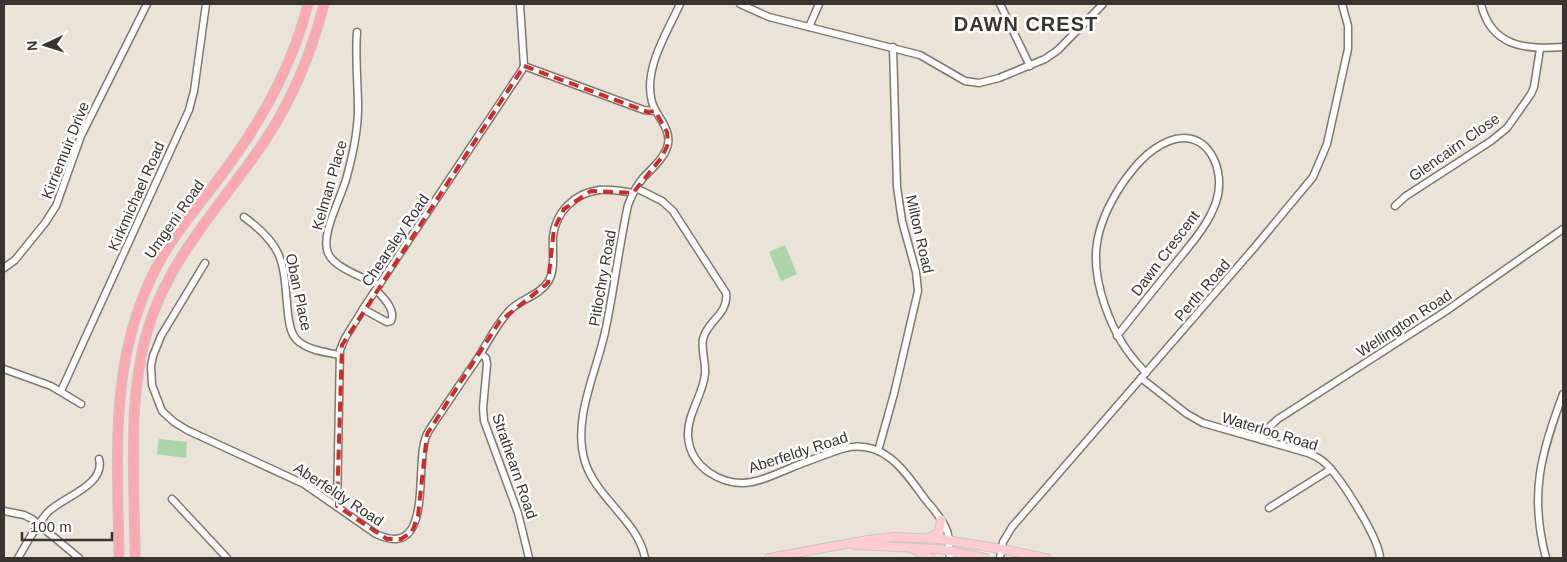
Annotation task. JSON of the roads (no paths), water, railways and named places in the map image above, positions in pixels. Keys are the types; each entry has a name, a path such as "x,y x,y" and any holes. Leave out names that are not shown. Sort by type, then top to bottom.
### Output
{"highway":[{"name":"Umgeni Road","path":"119,558 118,456 120,386 128,343 139,306 156,267 168,248 228,166 263,114 291,57 308,4"},
{"name":"Umgeni Road","path":"135,558 134,420 136,387 142,348 153,313 172,271 266,139 280,115 303,67 324,4"},
{"path":"114,558 118,456"},
{"path":"135,508 140,558"}],"main road":[{"path":"926,538 934,536 939,532 941,520"},
{"path":"769,558 800,555 884,537 949,540 1046,558"},
{"path":"850,544 905,546 983,558"},
{"path":"905,546 931,558"}],"street":[{"name":"Kirriemuir Drive","path":"4,268 16,260 56,206 81,136 147,4"},
{"name":"Kirkmichael Road","path":"61,391 189,110 194,91 206,4"},
{"path":"520,4 524,66 644,110 655,110"},
{"name":"Pitlochry Road","path":"645,558 638,539 600,490 588,470 581,434 585,407 605,334 626,212 634,191 662,157 668,144 667,132 655,110 650,90 652,68 680,4"},
{"path":"740,4 762,15 893,47 927,59 970,83 989,81 1046,59 1058,50 1103,4"},
{"path":"809,27 819,4"},
{"path":"1000,4 1030,66"},
{"name":"Perth Road","path":"1000,558 1006,537 1012,527 1264,237 1306,187 1319,166 1327,144 1348,49 1348,26 1342,4"},
{"path":"1481,4 1487,20 1503,38 1517,45 1540,49 1563,47"},
{"name":"Kelman Place","path":"357,32 357,130 346,180 328,233 326,247 330,258 337,264 378,288"},
{"name":"Milton Road","path":"878,451 894,394 918,292 916,272 902,221 897,187 893,47"},
{"name":"Glencairn Close","path":"1395,206 1406,196 1491,141 1507,128 1531,94 1540,49"},
{"name":"Chearsley Road","path":"337,506 339,354 345,338 514,84 524,66"},
{"name":"Dawn Crescent","path":"1117,336 1190,244 1206,222 1216,203 1219,175 1214,158 1206,147 1194,140 1181,139 1170,141 1146,156 1134,167 1113,198 1102,223 1096,251 1096,276 1117,336 1144,375"},
{"name":"Aberfeldy Road","path":"205,263 168,324 153,356 152,385 162,411 187,430 304,484 382,537 397,540 409,535 418,516 421,459 427,434 481,354 500,321 511,308 542,289 548,282 552,269 554,229 560,215 568,204 584,194 598,190 634,191 662,200 673,211 726,293 726,303 703,339 705,375 689,425 690,444 702,467 711,474 724,479 736,482 749,482 769,477 845,448 864,446 878,451 900,466 941,520 948,532 949,540"},
{"name":"Oban Place","path":"244,217 267,235 278,252 284,275 289,323 293,335 301,344 339,354"},
{"name":"Wellington Road","path":"1262,440 1268,428 1278,418 1446,311 1563,229"},
{"path":"363,310 387,322 391,321 393,315 378,288"},
{"name":"Strathearn Road","path":"481,354 486,358 487,364 483,408 484,421 518,513 529,558"},
{"path":"4,368 61,391 82,404"},
{"name":"Waterloo Road","path":"1144,375 1187,414 1203,423 1316,456 1331,469 1356,506 1377,543 1380,558"},
{"path":"1546,558 1538,521 1540,473 1544,447 1563,394"},
{"path":"18,558 45,515 96,478 100,472 99,459"},
{"path":"1269,508 1331,469"},
{"path":"172,499 227,558"},
{"path":"4,511 24,515 40,524 79,558"},
{"path":"949,540 950,554"}],"district":[{"name":"DAWN CREST","path":"1026,24"}]}
